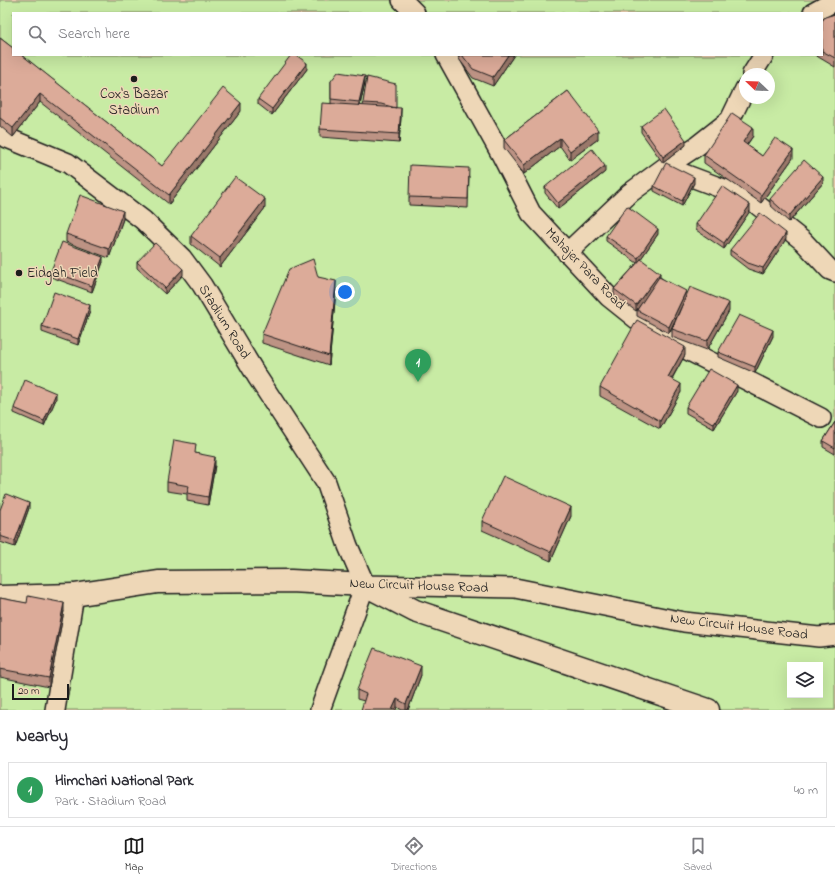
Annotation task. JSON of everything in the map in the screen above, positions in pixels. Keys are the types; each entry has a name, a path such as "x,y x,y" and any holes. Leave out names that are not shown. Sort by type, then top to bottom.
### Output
{"street":[{"path":"402,0 414,12"},
{"path":"815,12 835,0"},
{"name":"Mahajer Para Road","path":"447,56 502,156 531,213 609,297 654,333 821,418"},
{"path":"756,68 763,56"},
{"path":"567,253 630,193 697,146 730,120 739,101"},
{"name":"Stadium Road","path":"0,135 68,163 143,220 182,258 202,285 258,378 326,482 348,546 365,585"},
{"path":"668,165 676,171 750,199 803,241 830,270 835,272"},
{"name":"New Circuit House Road","path":"0,597 74,595 158,582 291,581 365,585 515,588 684,622 820,637 835,635"},
{"path":"320,710 365,585 415,611 708,710"},
{"path":"55,710 74,595"}],"green space":[{"path":"0,0 835,0 835,710 0,710"}],"building":[{"path":"835,14 835,58 823,52 823,20 825,17"},
{"path":"0,38 12,47 12,56 23,56 162,166 223,88 241,103 169,195 40,94 13,128 0,118"},
{"path":"290,56 297,56 307,63 272,109 258,99"},
{"path":"463,56 507,56 493,77 473,69"},
{"path":"338,72 365,76 359,102 331,99 331,81"},
{"path":"367,77 396,84 396,108 381,104 363,103"},
{"path":"568,91 598,130 570,151 560,138 524,165 504,140"},
{"path":"322,103 401,108 399,134 320,129"},
{"path":"664,109 686,140 663,157 641,126"},
{"path":"732,113 753,127 743,142 762,156 775,138 793,150 761,195 704,155"},
{"path":"592,149 605,166 558,203 545,187"},
{"path":"804,160 823,177 789,216 770,199"},
{"path":"666,163 694,177 682,201 654,186"},
{"path":"410,165 469,168 468,199 409,197"},
{"path":"235,177 265,199 220,258 191,236"},
{"path":"722,186 750,205 724,243 696,224"},
{"path":"80,195 123,211 109,249 66,234"},
{"path":"627,206 658,229 638,258 606,236"},
{"path":"760,213 786,233 763,268 748,263 730,250"},
{"path":"62,242 103,257 92,286 51,271"},
{"path":"155,243 183,269 165,288 137,262"},
{"path":"313,259 318,277 336,281 329,356 262,334 289,269"},
{"path":"641,259 660,273 636,305 614,289"},
{"path":"659,277 686,291 669,327 637,310"},
{"path":"690,287 729,303 707,341 672,329"},
{"path":"54,292 90,305 78,339 42,326"},
{"path":"739,315 773,330 755,367 718,352"},
{"path":"637,320 685,347 668,377 681,384 660,421 600,387"},
{"path":"709,369 737,385 714,424 686,407"},
{"path":"25,380 56,393 44,421 14,408"},
{"path":"835,422 835,448 823,441"},
{"path":"174,440 196,444 195,453 215,457 208,497 187,493 189,486 167,482"},
{"path":"503,476 571,507 551,552 482,521"},
{"path":"6,494 29,503 15,541 0,536 0,510"},
{"path":"28,596 64,603 49,678 0,669 0,598 27,603"},
{"path":"374,648 421,666 406,704 397,699 392,710 361,710 366,694 357,690"}],"place":[{"name":"Cox's Bazar Stadium","path":"134,79"},
{"name":"Eidgah Field","path":"19,273"},
{"name":"Himchari National Park","path":"418,382"}]}
